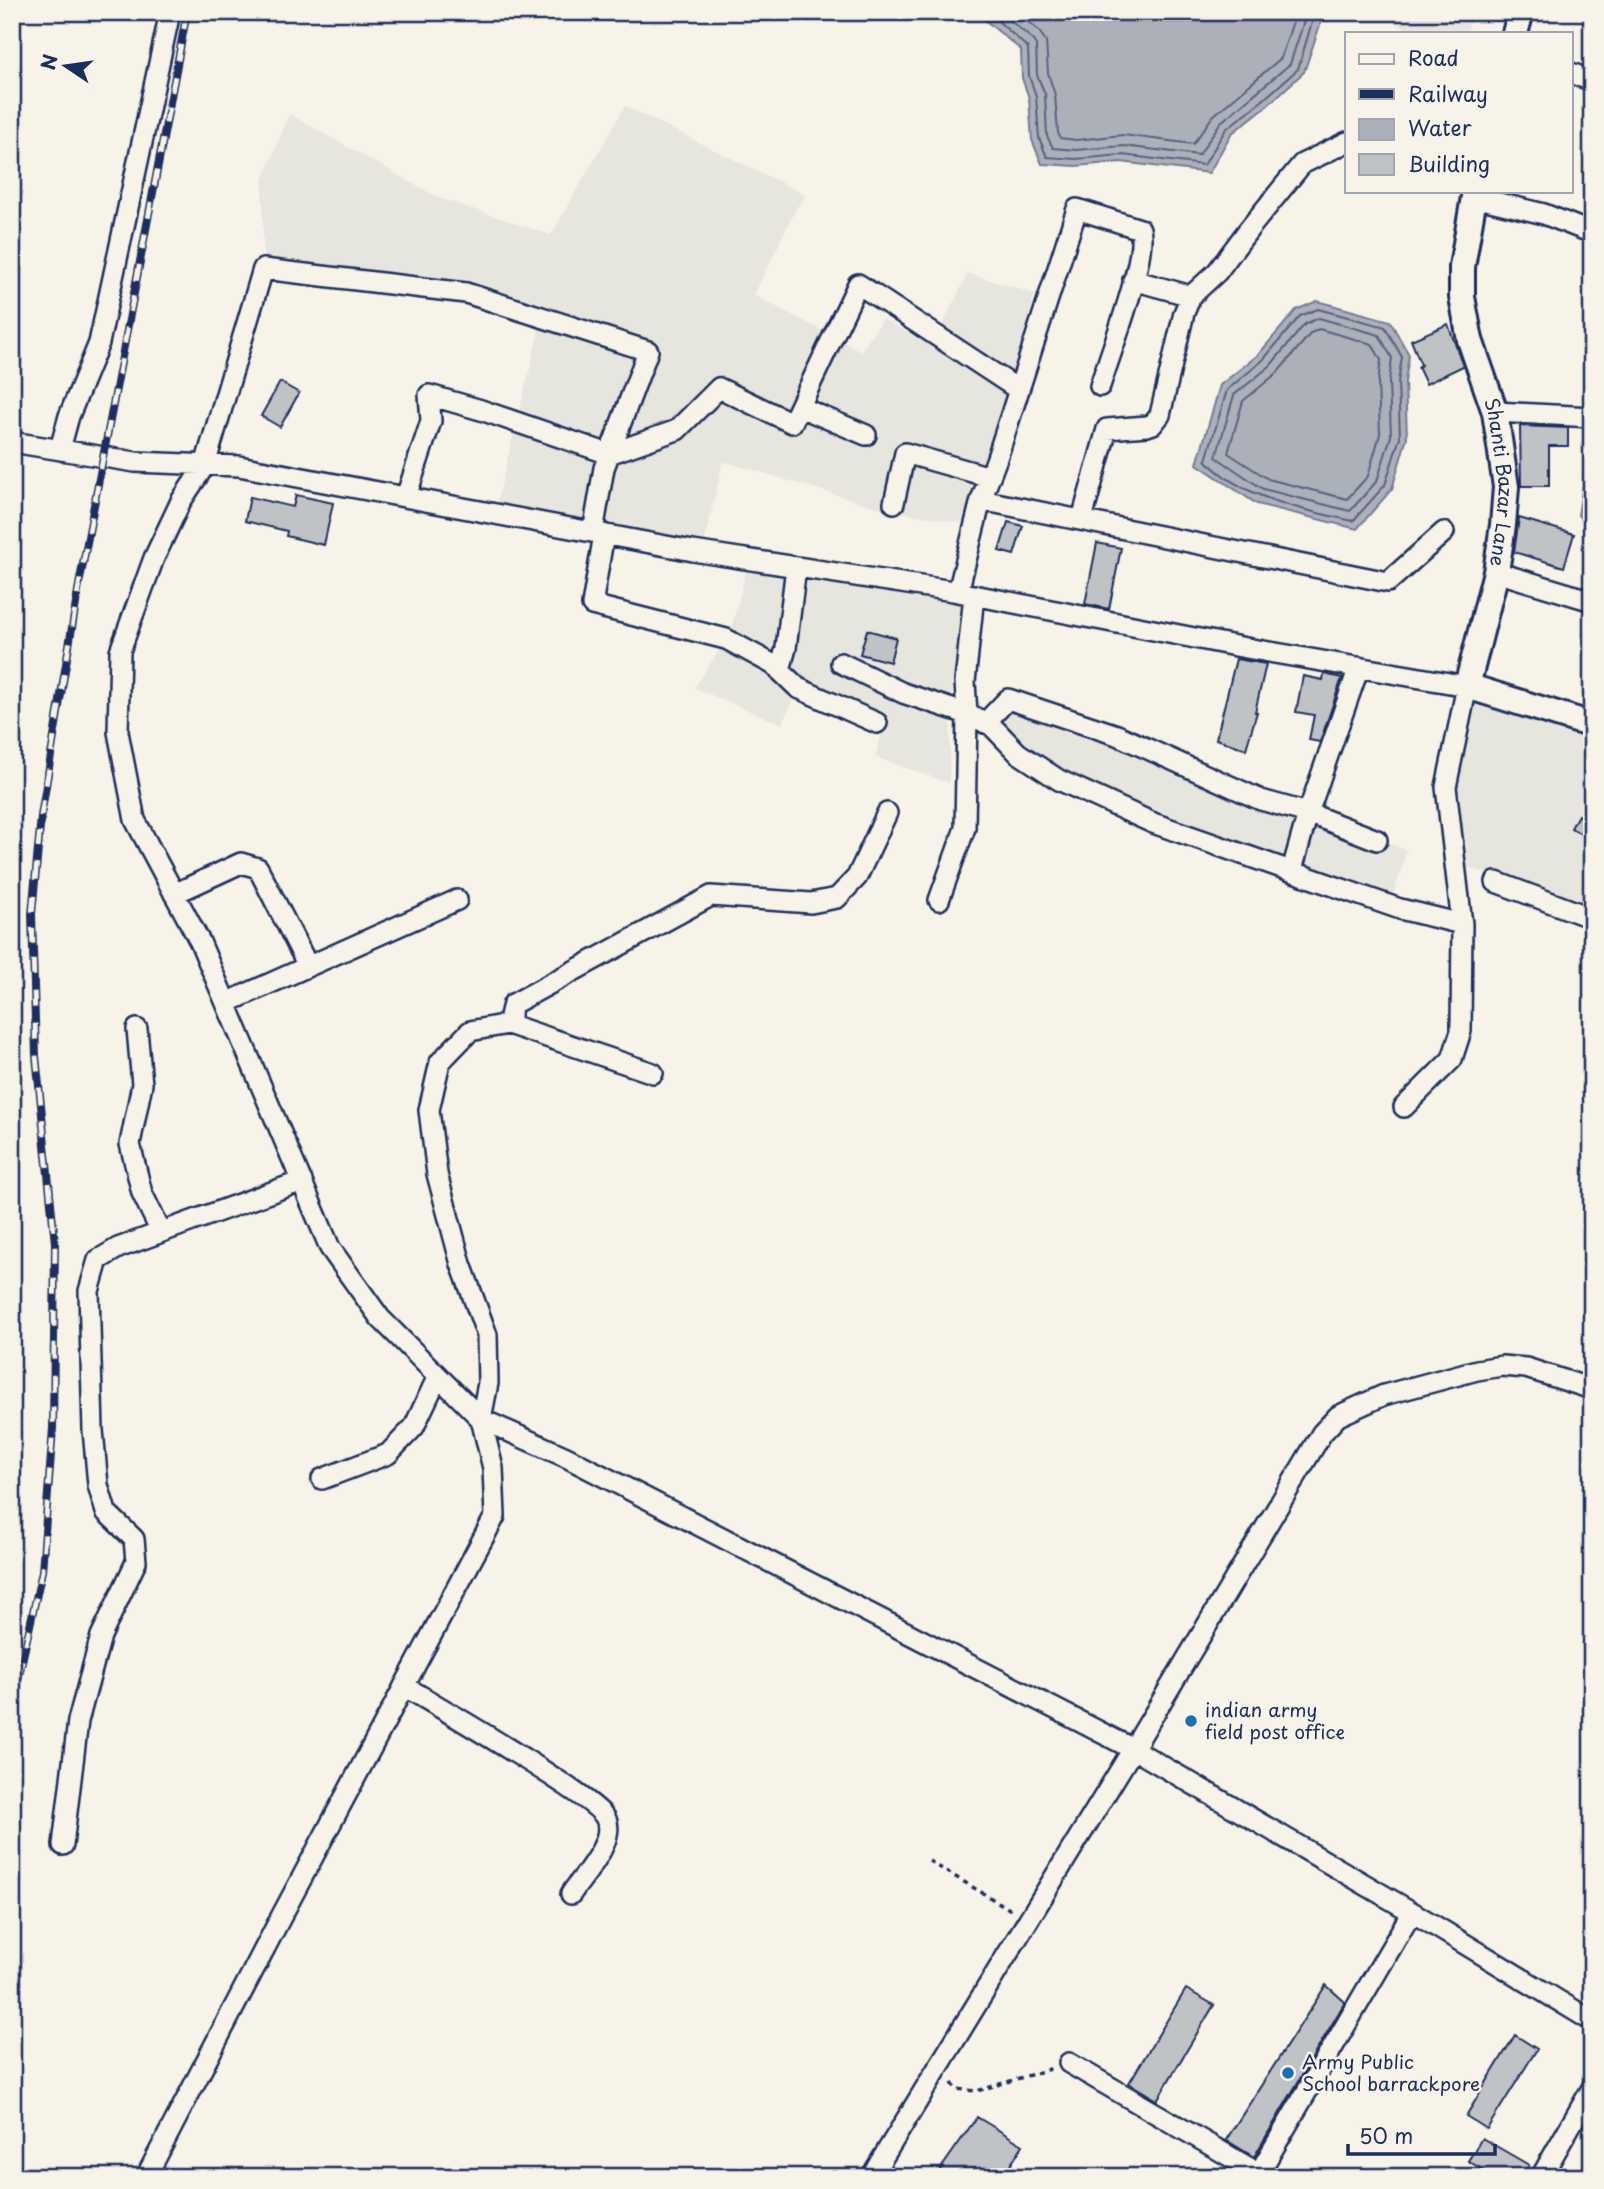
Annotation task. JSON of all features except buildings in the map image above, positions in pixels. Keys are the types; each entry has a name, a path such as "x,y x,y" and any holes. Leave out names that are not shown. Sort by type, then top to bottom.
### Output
{"main road":[{"path":"1515,32 1521,12"},
{"name":"Shanti Bazar Lane","path":"1467,686 1496,572 1507,487 1495,412 1470,340 1462,297 1462,267 1475,194"},
{"path":"1467,686 1592,725"}],"street":[{"path":"60,449 69,416 99,343 170,12"},
{"path":"1572,74 1592,81"},
{"path":"1082,520 1107,429 1147,426 1153,424 1160,415 1184,313 1191,296 1217,272 1302,164 1345,143"},
{"path":"1475,194 1544,214 1592,233"},
{"path":"939,900 965,828 976,718 965,682 966,594 981,500 1077,209 1140,229 1143,238 1133,280 1100,386"},
{"path":"877,723 798,688 774,665 726,639 592,605 604,468 648,351 466,293 263,269 205,465 181,501 158,550 120,652 118,732 135,820 200,942 330,1248 380,1318 481,1419 566,1457 1133,1749 1592,2021"},
{"path":"1133,280 1191,296"},
{"path":"406,498 431,421 429,396 481,410 609,454 677,429 719,388 792,423 858,284 1019,390"},
{"path":"800,407 866,435"},
{"path":"1495,412 1592,417"},
{"path":"12,442 135,462 239,466 598,533 966,594 1467,686 1446,787 1462,924 1461,1031 1452,1059 1404,1107"},
{"path":"894,503 905,453 990,477"},
{"path":"981,500 1388,582 1444,532"},
{"path":"780,670 786,648 796,567"},
{"path":"1496,572 1592,601"},
{"path":"841,663 903,693 991,725 1018,753 1059,780 1153,823 1401,909 1462,924"},
{"path":"1292,870 1308,813 1359,667"},
{"path":"976,718 1009,699 1117,736 1261,800 1308,813 1377,840"},
{"path":"508,1024 513,1004 711,896 811,903 837,898 857,877 887,813"},
{"path":"174,894 241,863 258,868 309,966"},
{"path":"1496,882 1592,918"},
{"path":"226,1003 457,900"},
{"path":"146,2177 495,1516 493,1468 481,1419 488,1383 487,1335 461,1264 437,1174 429,1110 440,1062 470,1031 508,1024 653,1073"},
{"path":"137,1029 142,1084 130,1144 142,1193 161,1232"},
{"path":"64,1845 78,1721 101,1636 136,1562 134,1539 106,1512 98,1485 93,1430 89,1291 98,1260 118,1248 302,1181"},
{"path":"871,2177 1133,1749 1322,1433 1338,1416 1384,1395 1477,1370 1502,1366 1526,1368 1592,1389"},
{"path":"322,1479 388,1454 414,1427 438,1376"},
{"path":"404,1686 569,1788 597,1808 606,1819 608,1835 600,1852 571,1894"},
{"path":"1069,2063 1262,2175 1412,1912"},
{"path":"1541,2177 1592,2088"}],"path":[{"path":"929,1861 1028,1919"},
{"path":"938,2065 956,2089 977,2091 1069,2063"}],"shaded area":[{"path":"1377,12 1473,12 1467,32 1412,32"},
{"path":"625,106 806,195 796,209 754,295 861,351 883,319 932,346 968,273 1035,294 990,456 968,524 883,509 723,461 704,544 497,503 544,310 263,261 263,180 289,114 437,197 551,235"},
{"path":"747,566 961,604 951,699 949,783 875,757 886,719 801,681 782,724 694,688 730,634"},
{"path":"1475,698 1592,735 1592,910 1465,866 1453,787"},
{"path":"1010,703 1379,850 1386,842 1407,850 1392,900 1153,819 1053,770 993,721"}],"water":[{"path":"980,12 1322,12 1322,19 1304,72 1231,134 1209,173 1121,162 1076,166 1042,164 1032,140 1029,98 1022,78 1021,50 986,21"},
{"path":"1317,301 1390,321 1409,355 1405,382 1407,437 1392,489 1357,529 1257,504 1197,464 1220,385 1258,355 1296,310"},
{"path":"1592,452 1592,531 1578,515 1588,456"}],"railway":[{"path":"12,1707 42,1571 53,1428 55,1243 36,1056 32,914 41,816 79,585 187,12"}],"place":[{"name":"indian army field post office","path":"1191,1721"},
{"name":"Army Public School barrackpore","path":"1288,2073"}]}
